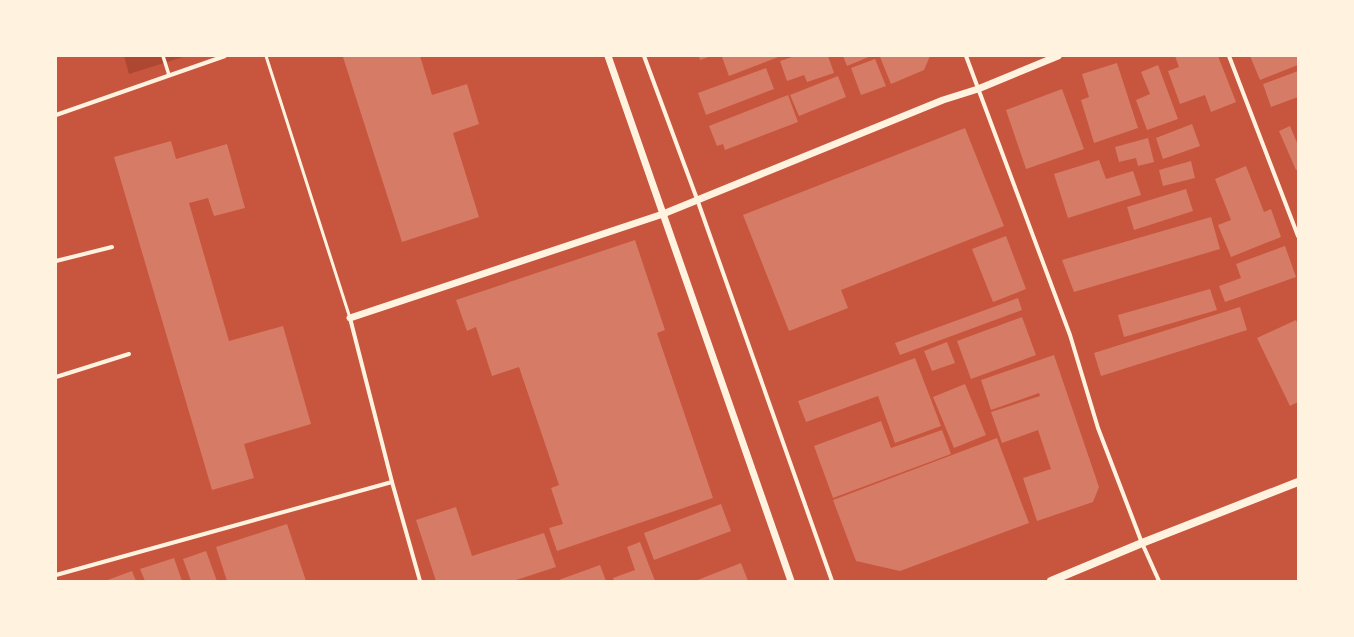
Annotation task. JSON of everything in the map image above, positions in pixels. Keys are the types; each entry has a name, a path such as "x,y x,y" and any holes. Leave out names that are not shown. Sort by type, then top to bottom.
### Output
{"main road":[{"path":"1051,581 1142,543 1298,482"}],"street":[{"path":"162,56 169,76"},
{"path":"56,116 225,56"},
{"path":"608,56 791,581"},
{"path":"644,56 697,199 832,581"},
{"path":"966,56 1070,335 1098,428 1142,543 1159,581"},
{"path":"420,581 392,482 350,318 663,214 943,100 978,89 1058,56"},
{"path":"1229,56 1298,236"},
{"path":"56,261 112,247"},
{"path":"56,377 129,354"},
{"path":"56,575 392,482"}],"lane":[{"path":"266,56 350,318"}],"shaded area":[{"path":"124,56 186,56 129,74"}],"building":[{"path":"420,56 432,95 467,84 479,124 453,133 479,217 402,242 343,57"},
{"path":"699,56 711,56 700,60"},
{"path":"781,56 729,76 722,57"},
{"path":"795,56 828,56 834,73 807,82 804,75 787,81 780,61"},
{"path":"843,56 871,56 847,66"},
{"path":"930,56 924,70 891,84 880,57"},
{"path":"1175,56 1218,56 1236,102 1211,112 1205,95 1180,104 1168,71 1179,67"},
{"path":"1250,56 1298,56 1298,65 1260,80"},
{"path":"875,59 886,86 861,95 851,68"},
{"path":"1117,63 1138,128 1094,143 1081,100 1089,97 1082,74"},
{"path":"1158,65 1178,119 1147,130 1136,100 1150,94 1141,72"},
{"path":"766,68 774,89 706,115 698,93"},
{"path":"1298,71 1298,97 1271,107 1263,84"},
{"path":"838,76 846,97 799,116 790,95"},
{"path":"1062,89 1084,149 1026,169 1006,110"},
{"path":"788,95 798,122 725,150 723,144 717,146 709,126"},
{"path":"1192,124 1200,146 1163,159 1156,138"},
{"path":"1290,126 1298,145 1298,169 1296,170 1279,131"},
{"path":"965,128 1004,226 841,290 848,308 789,331 743,215"},
{"path":"1148,138 1154,162 1138,166 1136,158 1119,162 1115,147"},
{"path":"171,141 176,159 227,144 245,208 214,216 208,198 189,203 229,341 283,326 311,424 244,444 254,478 212,490 114,157"},
{"path":"1099,160 1106,179 1133,171 1141,195 1068,218 1054,174"},
{"path":"1191,161 1195,178 1163,186 1159,170"},
{"path":"1246,166 1264,212 1271,209 1281,237 1231,257 1218,225 1231,220 1215,179"},
{"path":"1186,189 1193,211 1134,230 1127,207"},
{"path":"1211,217 1220,249 1074,292 1062,260"},
{"path":"1006,236 1026,289 993,302 972,249"},
{"path":"635,240 665,330 657,333 713,498 557,551 549,528 563,524 551,488 559,485 519,367 492,376 476,327 467,331 456,300"},
{"path":"1285,246 1296,277 1225,302 1219,286 1241,278 1236,264"},
{"path":"1210,289 1217,310 1124,337 1118,315"},
{"path":"1018,298 1022,310 900,355 895,343"},
{"path":"1240,307 1247,330 1101,376 1094,353"},
{"path":"1022,317 1036,355 971,379 957,341"},
{"path":"1296,320 1298,325 1298,402 1290,406 1257,338"},
{"path":"947,342 955,363 932,371 924,351"},
{"path":"1054,355 1099,487 1093,502 1037,521 1023,478 1051,469 1038,430 1002,443 991,412 1040,396 1039,393 991,410 981,380"},
{"path":"915,358 941,426 895,443 878,396 806,422 798,401"},
{"path":"965,384 986,435 954,448 933,397"},
{"path":"881,421 891,448 942,430 951,454 833,498 814,446"},
{"path":"997,438 1029,523 900,571 856,561 833,500"},
{"path":"721,504 731,531 654,560 644,533"},
{"path":"456,507 472,556 544,533 556,567 513,581 436,581 416,520"},
{"path":"287,524 306,581 227,581 216,547"},
{"path":"640,542 655,581 614,581 613,578 635,570 627,547"},
{"path":"206,551 217,581 191,581 183,559"},
{"path":"174,558 182,581 145,581 140,569"},
{"path":"741,563 748,581 695,581"},
{"path":"600,565 606,581 556,581"},
{"path":"132,571 136,581 105,581"}]}
